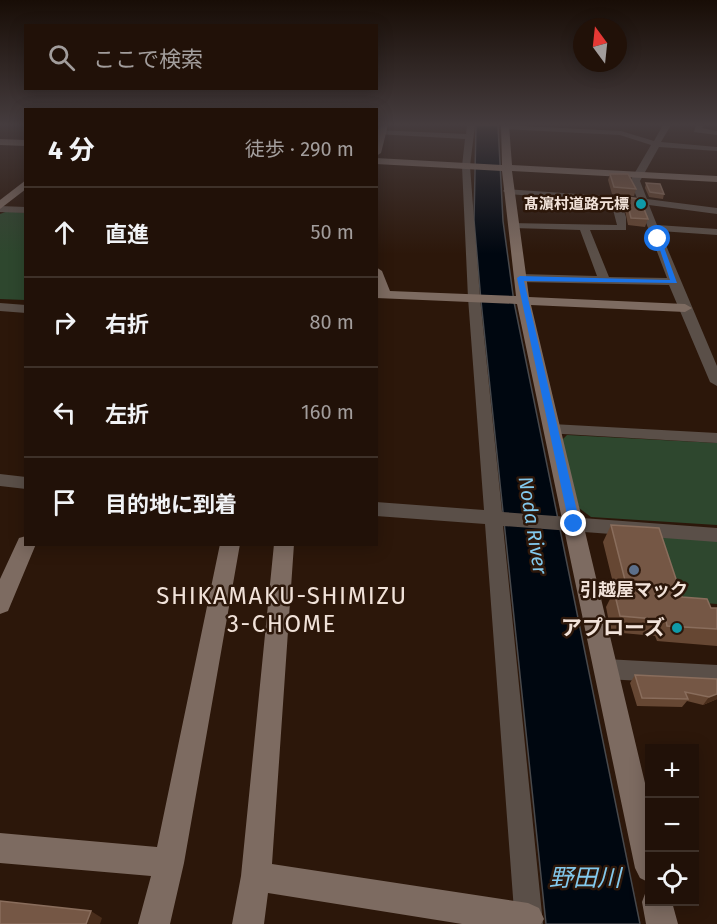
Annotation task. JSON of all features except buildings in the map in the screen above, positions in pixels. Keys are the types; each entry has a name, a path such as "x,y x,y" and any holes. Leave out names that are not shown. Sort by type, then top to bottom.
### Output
{"street":[{"path":"256,876 529,922 491,516 490,473 474,298 466,168"},
{"path":"506,168 524,300 646,852"},
{"path":"508,168 717,179"},
{"path":"643,168 635,181 674,282 717,382"},
{"path":"0,208 24,185"},
{"path":"508,191 643,201 713,210 717,231 654,228"},
{"path":"513,225 622,228 615,200"},
{"path":"0,208 24,210"},
{"path":"584,227 605,281"},
{"path":"520,278 674,282"},
{"path":"381,294 685,308"},
{"path":"0,308 24,309"},
{"path":"552,429 717,438"},
{"path":"0,480 24,483"},
{"path":"378,509 717,535"},
{"path":"0,604 6,577 25,546"},
{"path":"154,924 169,863 230,546"},
{"path":"248,924 256,876 284,546"},
{"path":"605,669 717,675"},
{"path":"0,848 169,863"},
{"path":"658,906 662,924"}],"green space":[{"path":"8,211 24,213 24,300 0,299 0,214"},
{"path":"567,435 717,443 717,525 591,517 579,508 562,440"},
{"path":"655,535 717,540 717,604 675,601"}],"water":[{"name":"野田川","path":"475,168 500,168 503,221 514,302 640,924 546,924 474,220"}],"place":[{"name":"髙濵村道路元標","path":"641,204"},
{"name":"引越屋マック","path":"634,570"},
{"name":"アプローズ","path":"677,628"}],"district":[{"name":"SHIKAMAKU-SHIMIZU 3-CHOME","path":"282,610"}],"route":[{"path":"574,524 520,278 674,282 658,239"}],"water label":[{"name":"Noda River","path":"533,525"}]}
